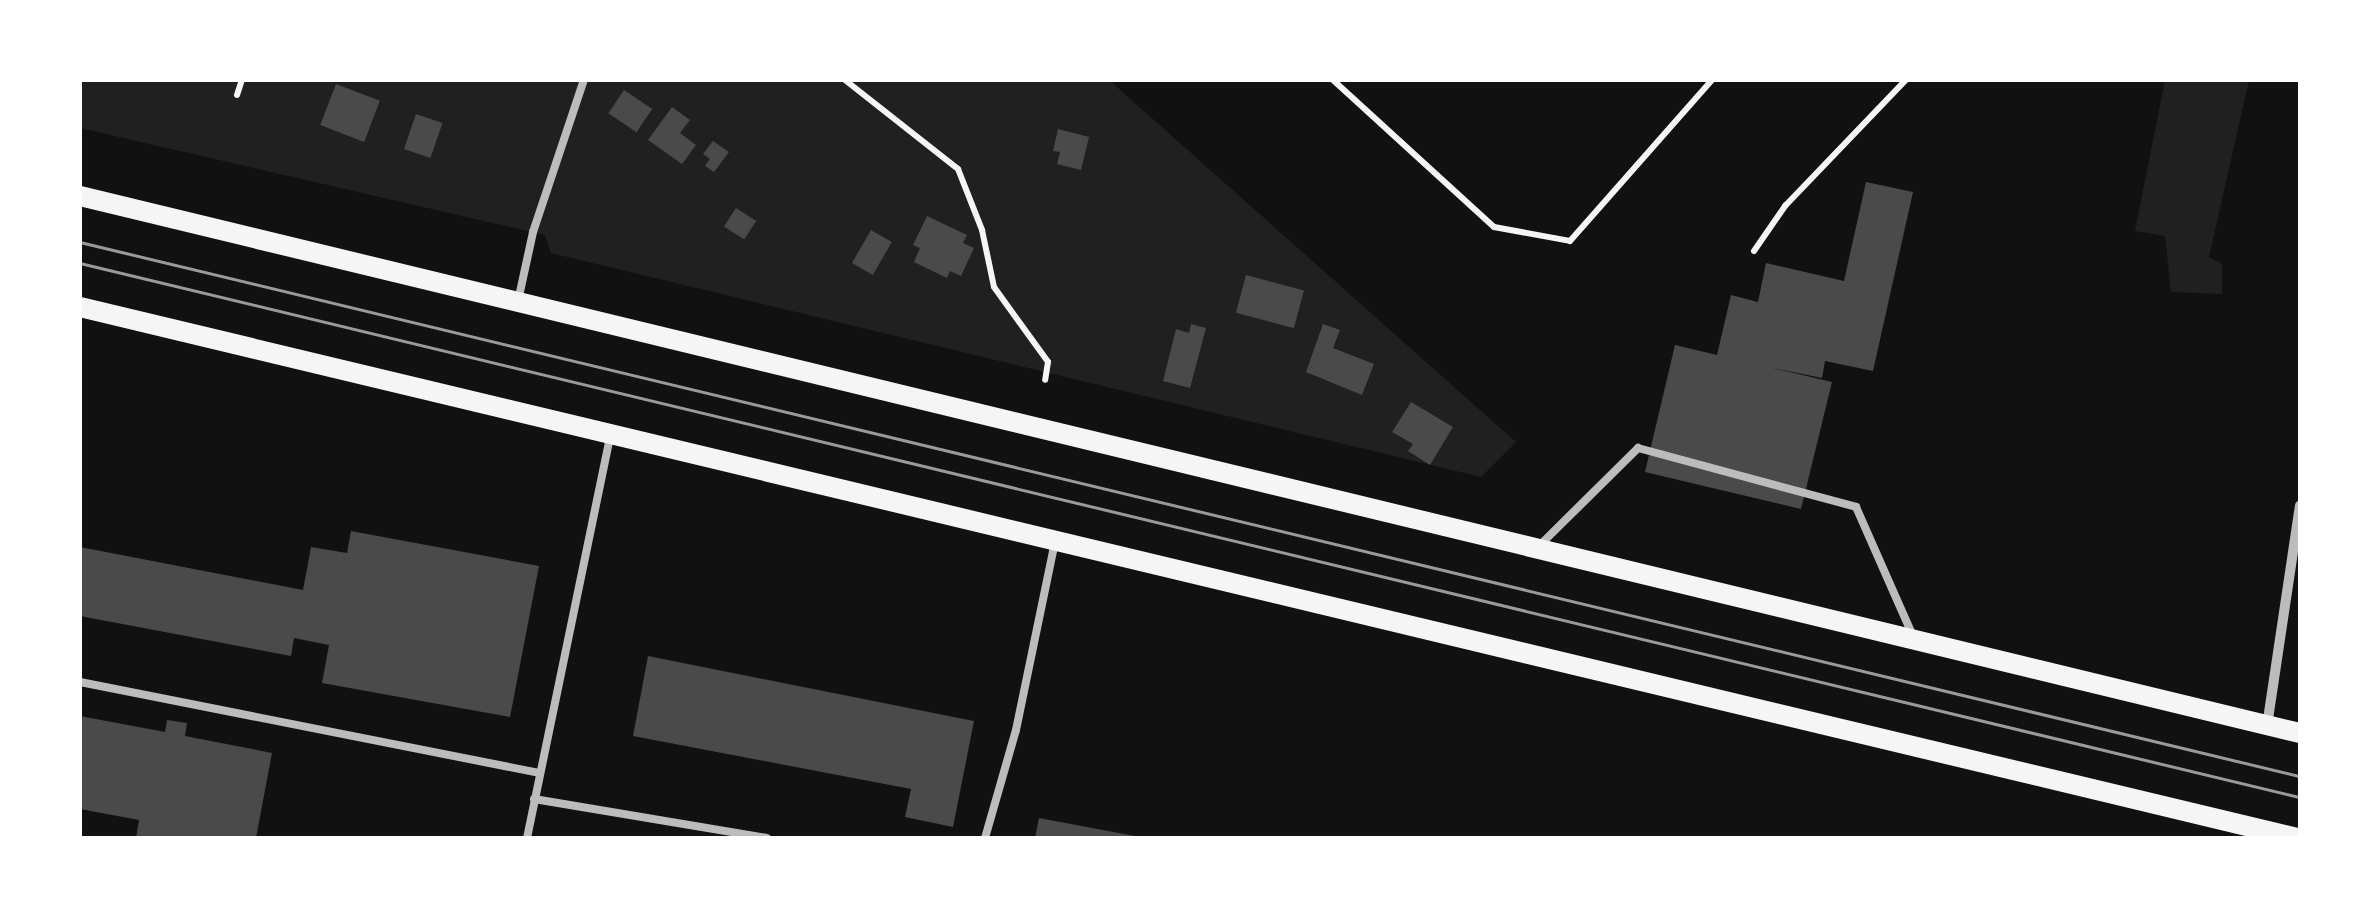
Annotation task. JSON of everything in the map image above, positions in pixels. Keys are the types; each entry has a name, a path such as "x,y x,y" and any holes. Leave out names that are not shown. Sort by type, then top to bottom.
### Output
{"main road":[{"path":"80,196 2300,733"},
{"path":"80,307 2297,838"}],"street":[{"path":"2267,726 2300,506"}],"lane":[{"path":"518,302 533,232 584,80"},
{"path":"526,838 610,434"},
{"path":"1537,548 1638,448 1856,507 1914,638"},
{"path":"985,838 1016,730 1055,540"},
{"path":"80,682 539,774"},
{"path":"534,799 767,838"}],"path":[{"path":"237,96 242,80"},
{"path":"846,80 958,170 982,230 994,287 1048,362 1045,380"},
{"path":"1334,80 1494,227 1570,241 1712,80"},
{"path":"1754,250 1785,206 1906,80"}],"shaded area":[{"path":"80,80 1109,80 1516,442 1481,477 551,253 545,235 80,128"},
{"path":"2165,80 2249,80 2209,257 2222,264 2222,294 2171,292 2165,236 2135,231"}],"building":[{"path":"336,84 380,101 364,142 320,125"},
{"path":"624,90 652,109 637,132 608,113"},
{"path":"672,107 690,120 680,133 696,145 682,164 648,140"},
{"path":"416,114 442,123 430,158 404,149"},
{"path":"1058,129 1089,137 1081,170 1057,164 1060,152 1053,151"},
{"path":"713,141 729,152 714,172 705,166 710,159 703,154"},
{"path":"1866,182 1913,192 1873,371 1825,361 1822,378 1768,367 1832,382 1801,509 1645,472 1675,345 1717,355 1731,295 1758,302 1766,263 1844,281"},
{"path":"736,208 756,221 744,240 724,226"},
{"path":"927,216 967,235 963,243 974,248 961,276 950,271 947,278 914,262 920,248 913,245"},
{"path":"871,230 892,242 873,275 852,263"},
{"path":"1246,275 1304,291 1294,328 1236,313"},
{"path":"1191,324 1206,328 1190,388 1163,381 1176,329 1189,333"},
{"path":"1323,324 1340,330 1333,348 1374,364 1362,395 1306,372"},
{"path":"1411,402 1453,427 1430,465 1408,451 1413,444 1392,432"},
{"path":"351,531 539,566 510,717 322,683 329,645 294,638 291,656 80,616 80,547 303,590 311,547 347,553"},
{"path":"648,656 974,721 953,827 905,817 911,789 633,736"},
{"path":"80,716 165,732 167,720 187,723 185,736 272,753 256,838 136,838 139,820 80,809"},
{"path":"1039,818 1135,836 1035,838"}],"tram line":[{"path":"80,242 2300,776"},
{"path":"80,263 2300,797"}]}
